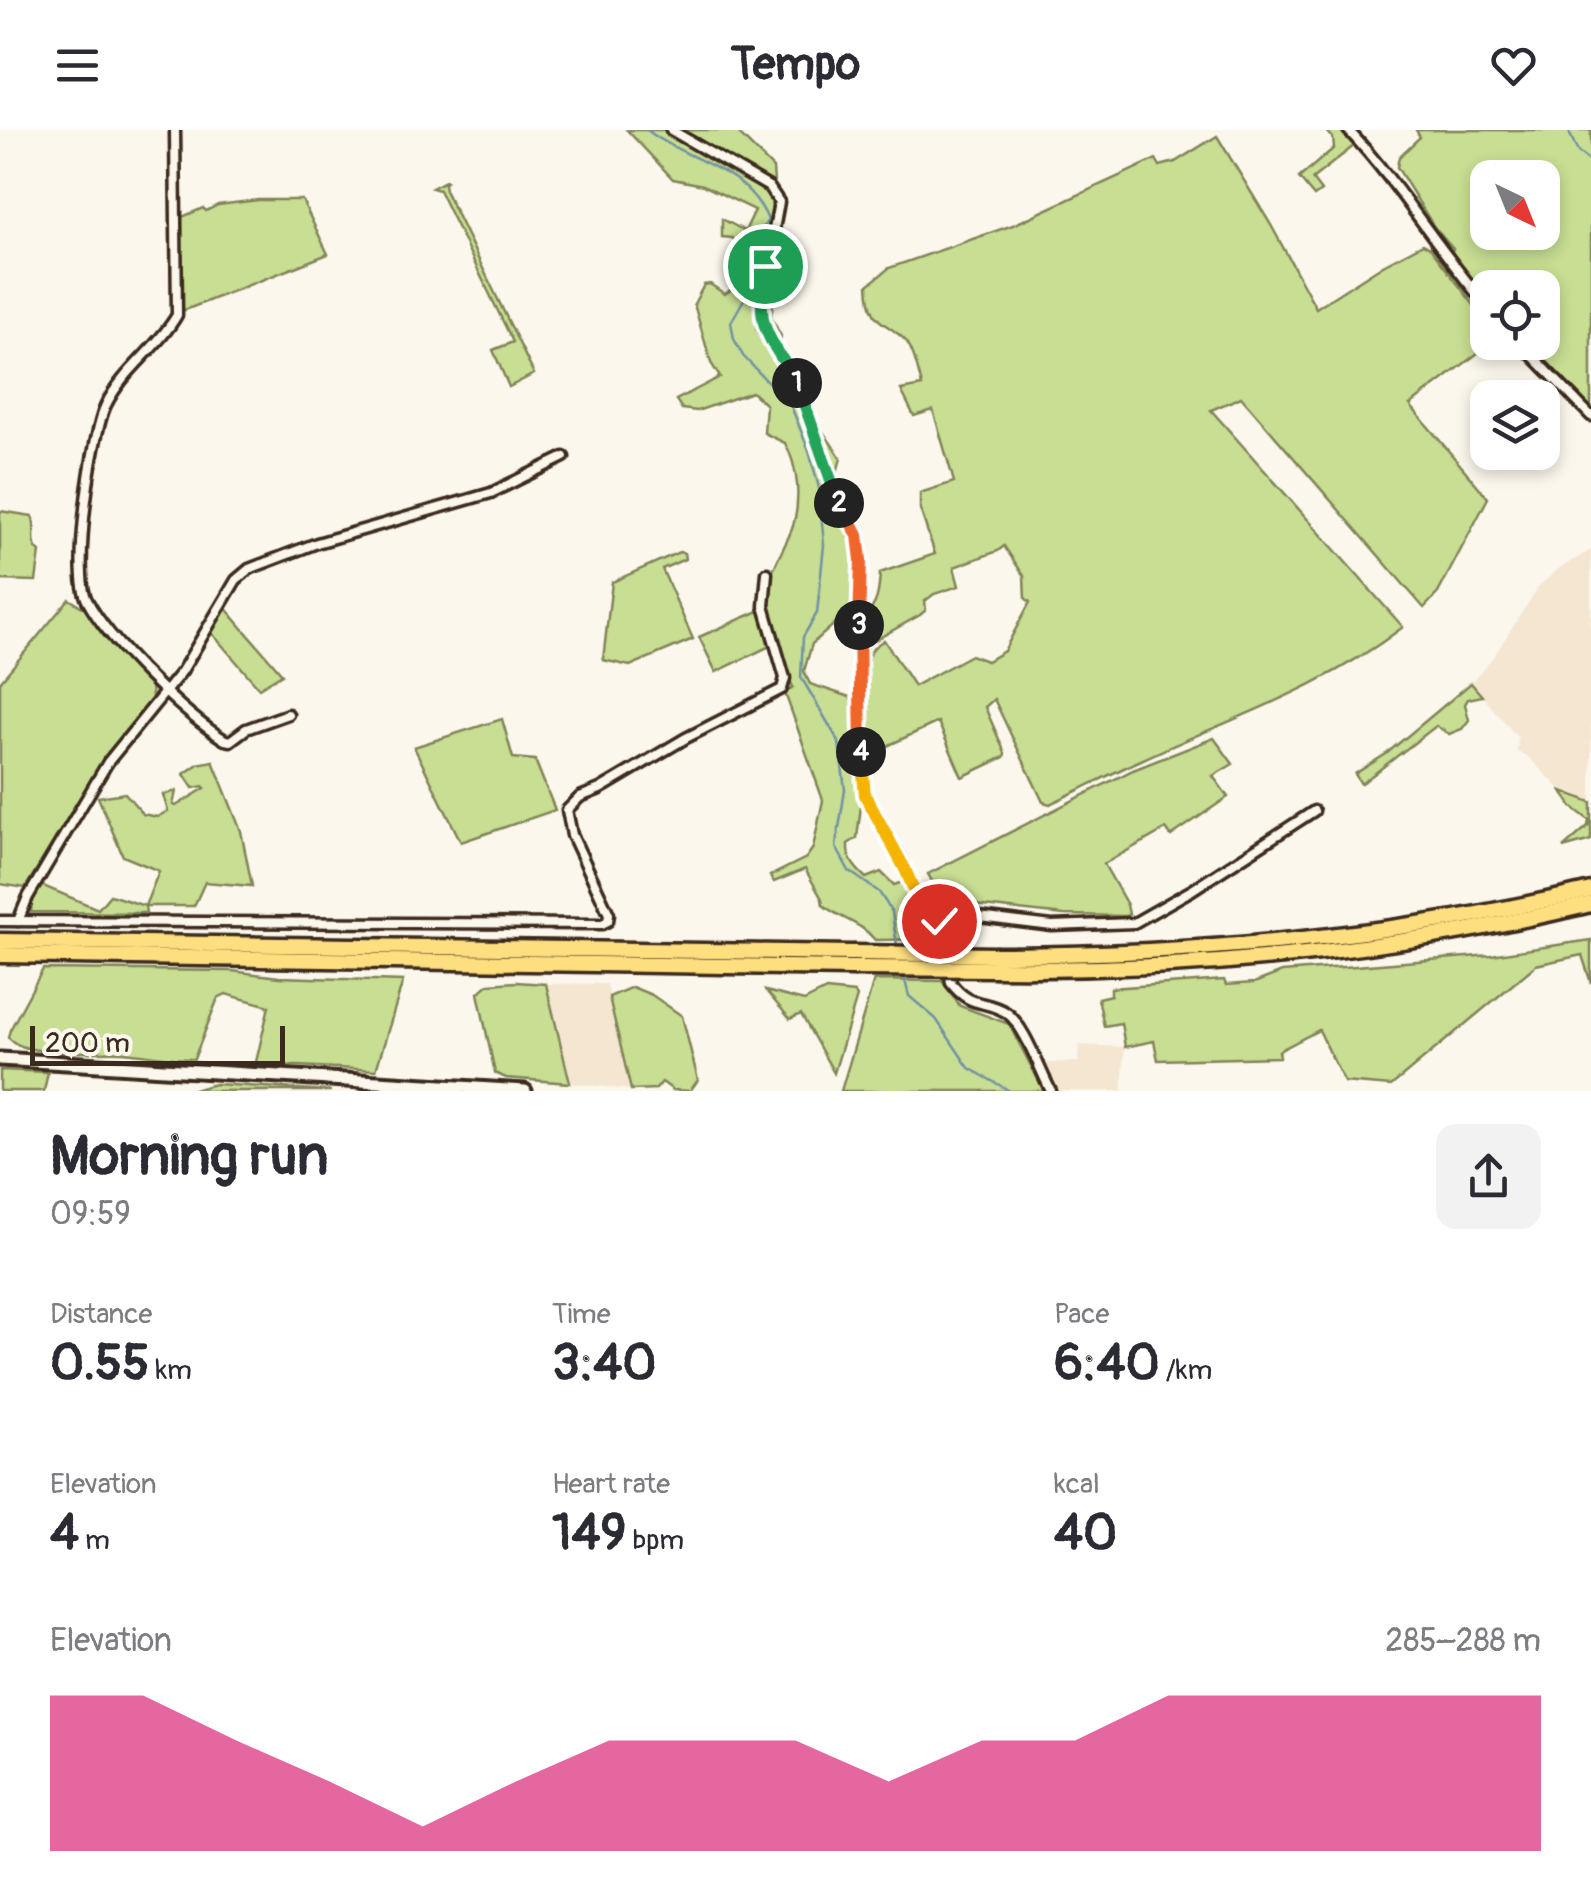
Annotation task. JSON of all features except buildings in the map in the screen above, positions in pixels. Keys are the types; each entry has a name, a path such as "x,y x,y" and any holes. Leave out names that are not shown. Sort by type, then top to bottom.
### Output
{"highway":[{"path":"997,962 1321,939 1476,915 1591,890"},
{"path":"0,955 853,960 1144,966 1310,954 1498,925 1591,904"},
{"path":"0,941 853,960"}],"main road":[{"path":"0,1059 406,1087 525,1091"}],"street":[{"path":"175,130 177,315 166,333 123,378 98,424 86,502 81,576 85,598 165,691 213,732 230,741 246,730 288,714"},
{"path":"671,130 769,187 779,202 760,306 763,328 796,382 840,506 858,535 861,772 865,795 902,860 917,897 939,921 948,949 951,984 968,1001 998,1009 1012,1019 1051,1091"},
{"path":"1348,130 1379,164 1470,286"},
{"path":"1537,360 1591,416"},
{"path":"18,920 108,762 198,647 226,592 249,569 316,543 492,493 564,456"},
{"path":"0,920 602,924 608,921 609,914 572,835 567,810 580,797 782,689 785,678 764,606 768,573"},
{"path":"939,921 964,915 1052,926 1134,922 1192,890 1314,810"}],"shaded area":[{"path":"1591,550 1591,802 1562,791 1526,755 1517,752 1518,738 1471,683 1494,656 1539,586 1561,567"},
{"path":"546,984 607,984 631,1090 570,1083"},
{"path":"1079,1045 1125,1047 1122,1091 1054,1091 1041,1063 1078,1062"}],"green space":[{"path":"627,130 747,130 740,135 773,168 776,213 761,267 772,279 771,317 781,336 777,358 794,384 806,418 824,433 841,458 830,498 854,540 857,604 812,644 804,671 810,684 850,697 857,706 862,798 857,838 848,844 850,859 866,878 881,872 894,885 906,881 932,924 936,939 875,940 823,905 805,869 774,882 770,876 806,858 813,848 823,800 785,693 793,687 769,615 772,574 795,516 795,473 785,443 764,433 766,405 752,392 697,411 682,409 676,400 720,377 711,363 694,304 704,285 710,284 725,294 732,288 742,245 722,237 722,219 745,231 755,210 703,185 673,179"},
{"path":"1326,130 1341,130 1355,145 1312,179 1321,191 1314,196 1299,178 1334,148 1333,138"},
{"path":"1416,130 1591,130 1591,409 1543,360 1560,360 1560,270 1470,270 1470,278 1449,254 1453,249 1434,227 1397,167 1399,157 1420,137"},
{"path":"1217,136 1316,308 1383,265 1423,244 1430,248 1470,300 1470,359 1410,405 1488,498 1438,593 1424,608 1241,397 1211,410 1403,627 1309,685 1050,804 1043,802 994,699 985,707 1004,757 962,777 938,722 866,756 863,665 874,647 884,640 914,686 971,655 987,661 1004,651 1030,602 1025,598 1024,576 1004,546 954,567 959,586 934,594 925,601 926,610 920,615 870,643 862,639 863,618 875,603 880,573 935,554 920,509 920,493 954,482 933,410 914,416 901,390 922,386 911,350 906,341 875,316 868,285 889,268 1013,225 1156,159 1160,166 1175,162"},
{"path":"447,180 445,190 534,374 509,387 493,350 513,342 439,190 432,188"},
{"path":"302,200 328,254 185,310 181,307 182,217 203,208 206,211 218,205"},
{"path":"0,511 32,516 35,545 40,552 36,581 0,580"},
{"path":"684,553 685,559 662,569 693,639 630,666 603,660 612,582"},
{"path":"69,599 84,608 151,685 152,699 104,760 25,888 0,884 0,682"},
{"path":"223,605 282,674 259,688 210,631"},
{"path":"761,610 770,646 716,672 699,637"},
{"path":"1471,683 1482,696 1468,699 1465,704 1469,720 1462,729 1449,734 1436,726 1361,784 1355,774 1386,754"},
{"path":"502,719 513,758 535,760 555,810 461,842 414,747"},
{"path":"1214,738 1233,764 1213,776 1228,797 1171,836 1166,829 1104,864 1127,905 1129,914 1125,916 1064,915 965,904 936,888 928,874 1133,770"},
{"path":"213,761 241,831 252,886 205,882 194,906 145,906 159,871 123,856 98,797 125,793 143,814 157,817 168,811 163,795 176,791 176,806 205,788 193,788 184,774 198,764"},
{"path":"1562,791 1591,802 1591,840 1563,848 1588,826 1589,820 1572,807"},
{"path":"41,885 98,909 110,895 145,906 146,913 31,912 32,900"},
{"path":"1591,940 1591,983 1582,955 1536,965 1391,1086 1344,1082 1319,1030 1279,1051 1280,1057 1158,1060 1154,1041 1125,1047 1121,1023 1104,1026 1098,998 1111,995 1111,988 1224,980 1226,985 1254,983 1282,972 1491,955"},
{"path":"43,969 232,971 279,977 403,981 376,1070 258,1064 269,1006 226,994 218,998 194,1059 123,1052 45,1051 16,1044 8,1037 10,1030"},
{"path":"874,980 942,981 960,1006 1009,1024 1044,1091 841,1091"},
{"path":"489,984 546,984 570,1083 506,1078 495,1073 478,993"},
{"path":"632,987 652,995 682,1016 698,1080 690,1091 673,1090 662,1082 656,1089 631,1090 609,997"},
{"path":"826,990 854,993 857,997 834,1073 801,1014 790,1019 766,991 804,1001"},
{"path":"0,1070 48,1072 44,1091 0,1091"},
{"path":"215,1084 331,1091 190,1091"}],"waterway":[{"path":"647,130 731,176 758,202 768,220 753,244 745,270 747,294 731,322 734,339 743,356 791,406 819,488 824,545 817,613 803,637 801,677 839,742 845,790 836,847 849,871 879,892 892,912 897,946"},
{"path":"1568,130 1578,152 1591,162"},
{"path":"903,973 909,996 936,1019 969,1068 1010,1091"}],"route":[{"path":"765,266 760,306 763,328 796,382 840,506 858,535 861,772 865,795 902,860 911,887 939,921"}]}
